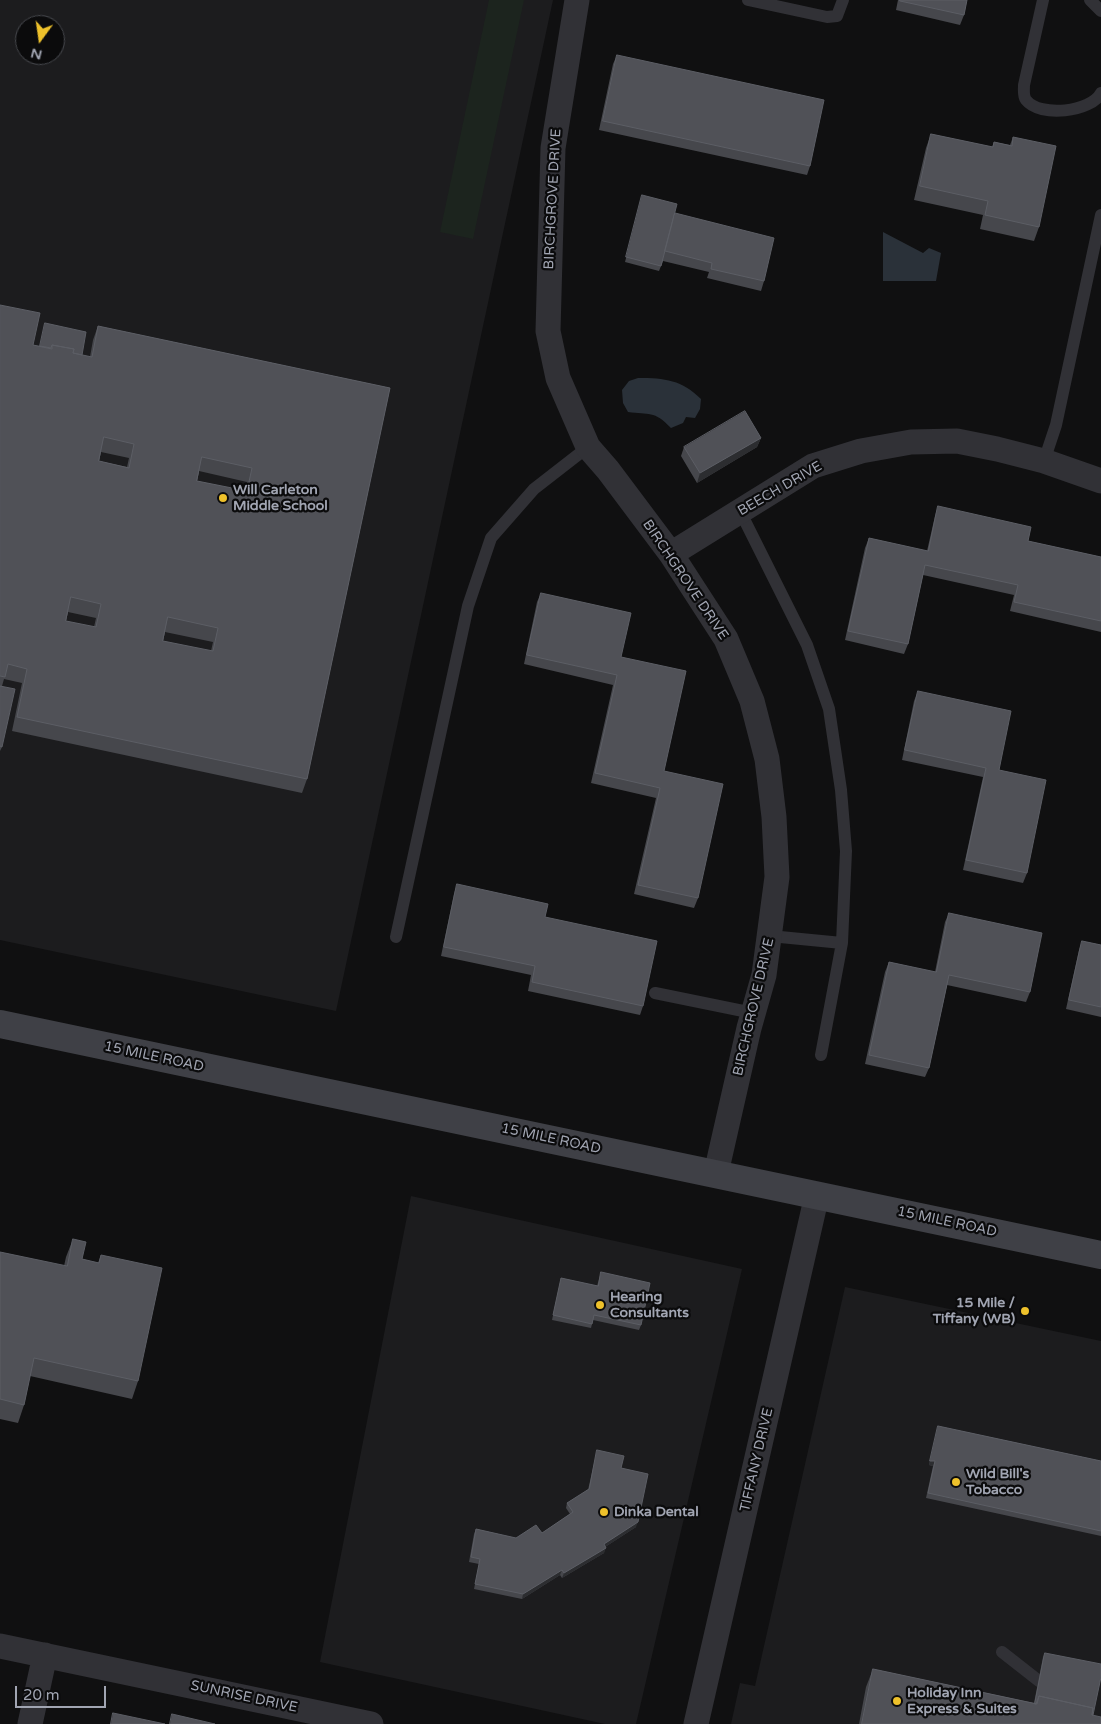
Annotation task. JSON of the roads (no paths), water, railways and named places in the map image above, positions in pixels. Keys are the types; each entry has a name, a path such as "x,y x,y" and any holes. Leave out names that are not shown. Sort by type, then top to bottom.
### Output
{"main road":[{"name":"15 MILE ROAD","path":"0,1024 1101,1255"}],"street":[{"name":"BIRCHGROVE DRIVE","path":"577,0 553,148 548,331 558,378 588,447 608,470 671,554 726,639 752,701 768,759 774,816 777,877 770,936 764,975 753,1013 716,1173"},
{"name":"BEECH DRIVE","path":"671,554 814,466 860,451 911,442 957,441 997,449 1044,461 1101,481"},
{"name":"TIFFANY DRIVE","path":"696,1724 817,1195"},
{"name":"SUNRISE DRIVE","path":"0,1646 371,1724"},
{"path":"30,1724 44,1655"}],"lane":[{"path":"748,0 826,17 837,16 842,0"},
{"path":"1042,0 1024,85 1026,100 1035,107 1070,110 1085,106 1098,98 1101,93"},
{"path":"1090,0 1101,11"},
{"path":"1044,461 1056,425 1101,215"},
{"path":"396,937 468,606 490,538 534,489 588,447"},
{"path":"740,512 807,645 829,709 841,790 846,852 842,943 821,1055"},
{"path":"770,936 842,943"},
{"path":"655,993 753,1013"},
{"path":"1002,1652 1039,1681"}],"place":[{"name":"Will Carleton Middle School","path":"223,498"},
{"name":"Hearing Consultants","path":"600,1305"},
{"name":"15 Mile / Tiffany (WB)","path":"1025,1311"},
{"name":"Wild Bill's Tobacco","path":"956,1482"},
{"name":"Dinka Dental","path":"604,1512"},
{"name":"Holiday Inn Express & Suites","path":"897,1701"}]}
